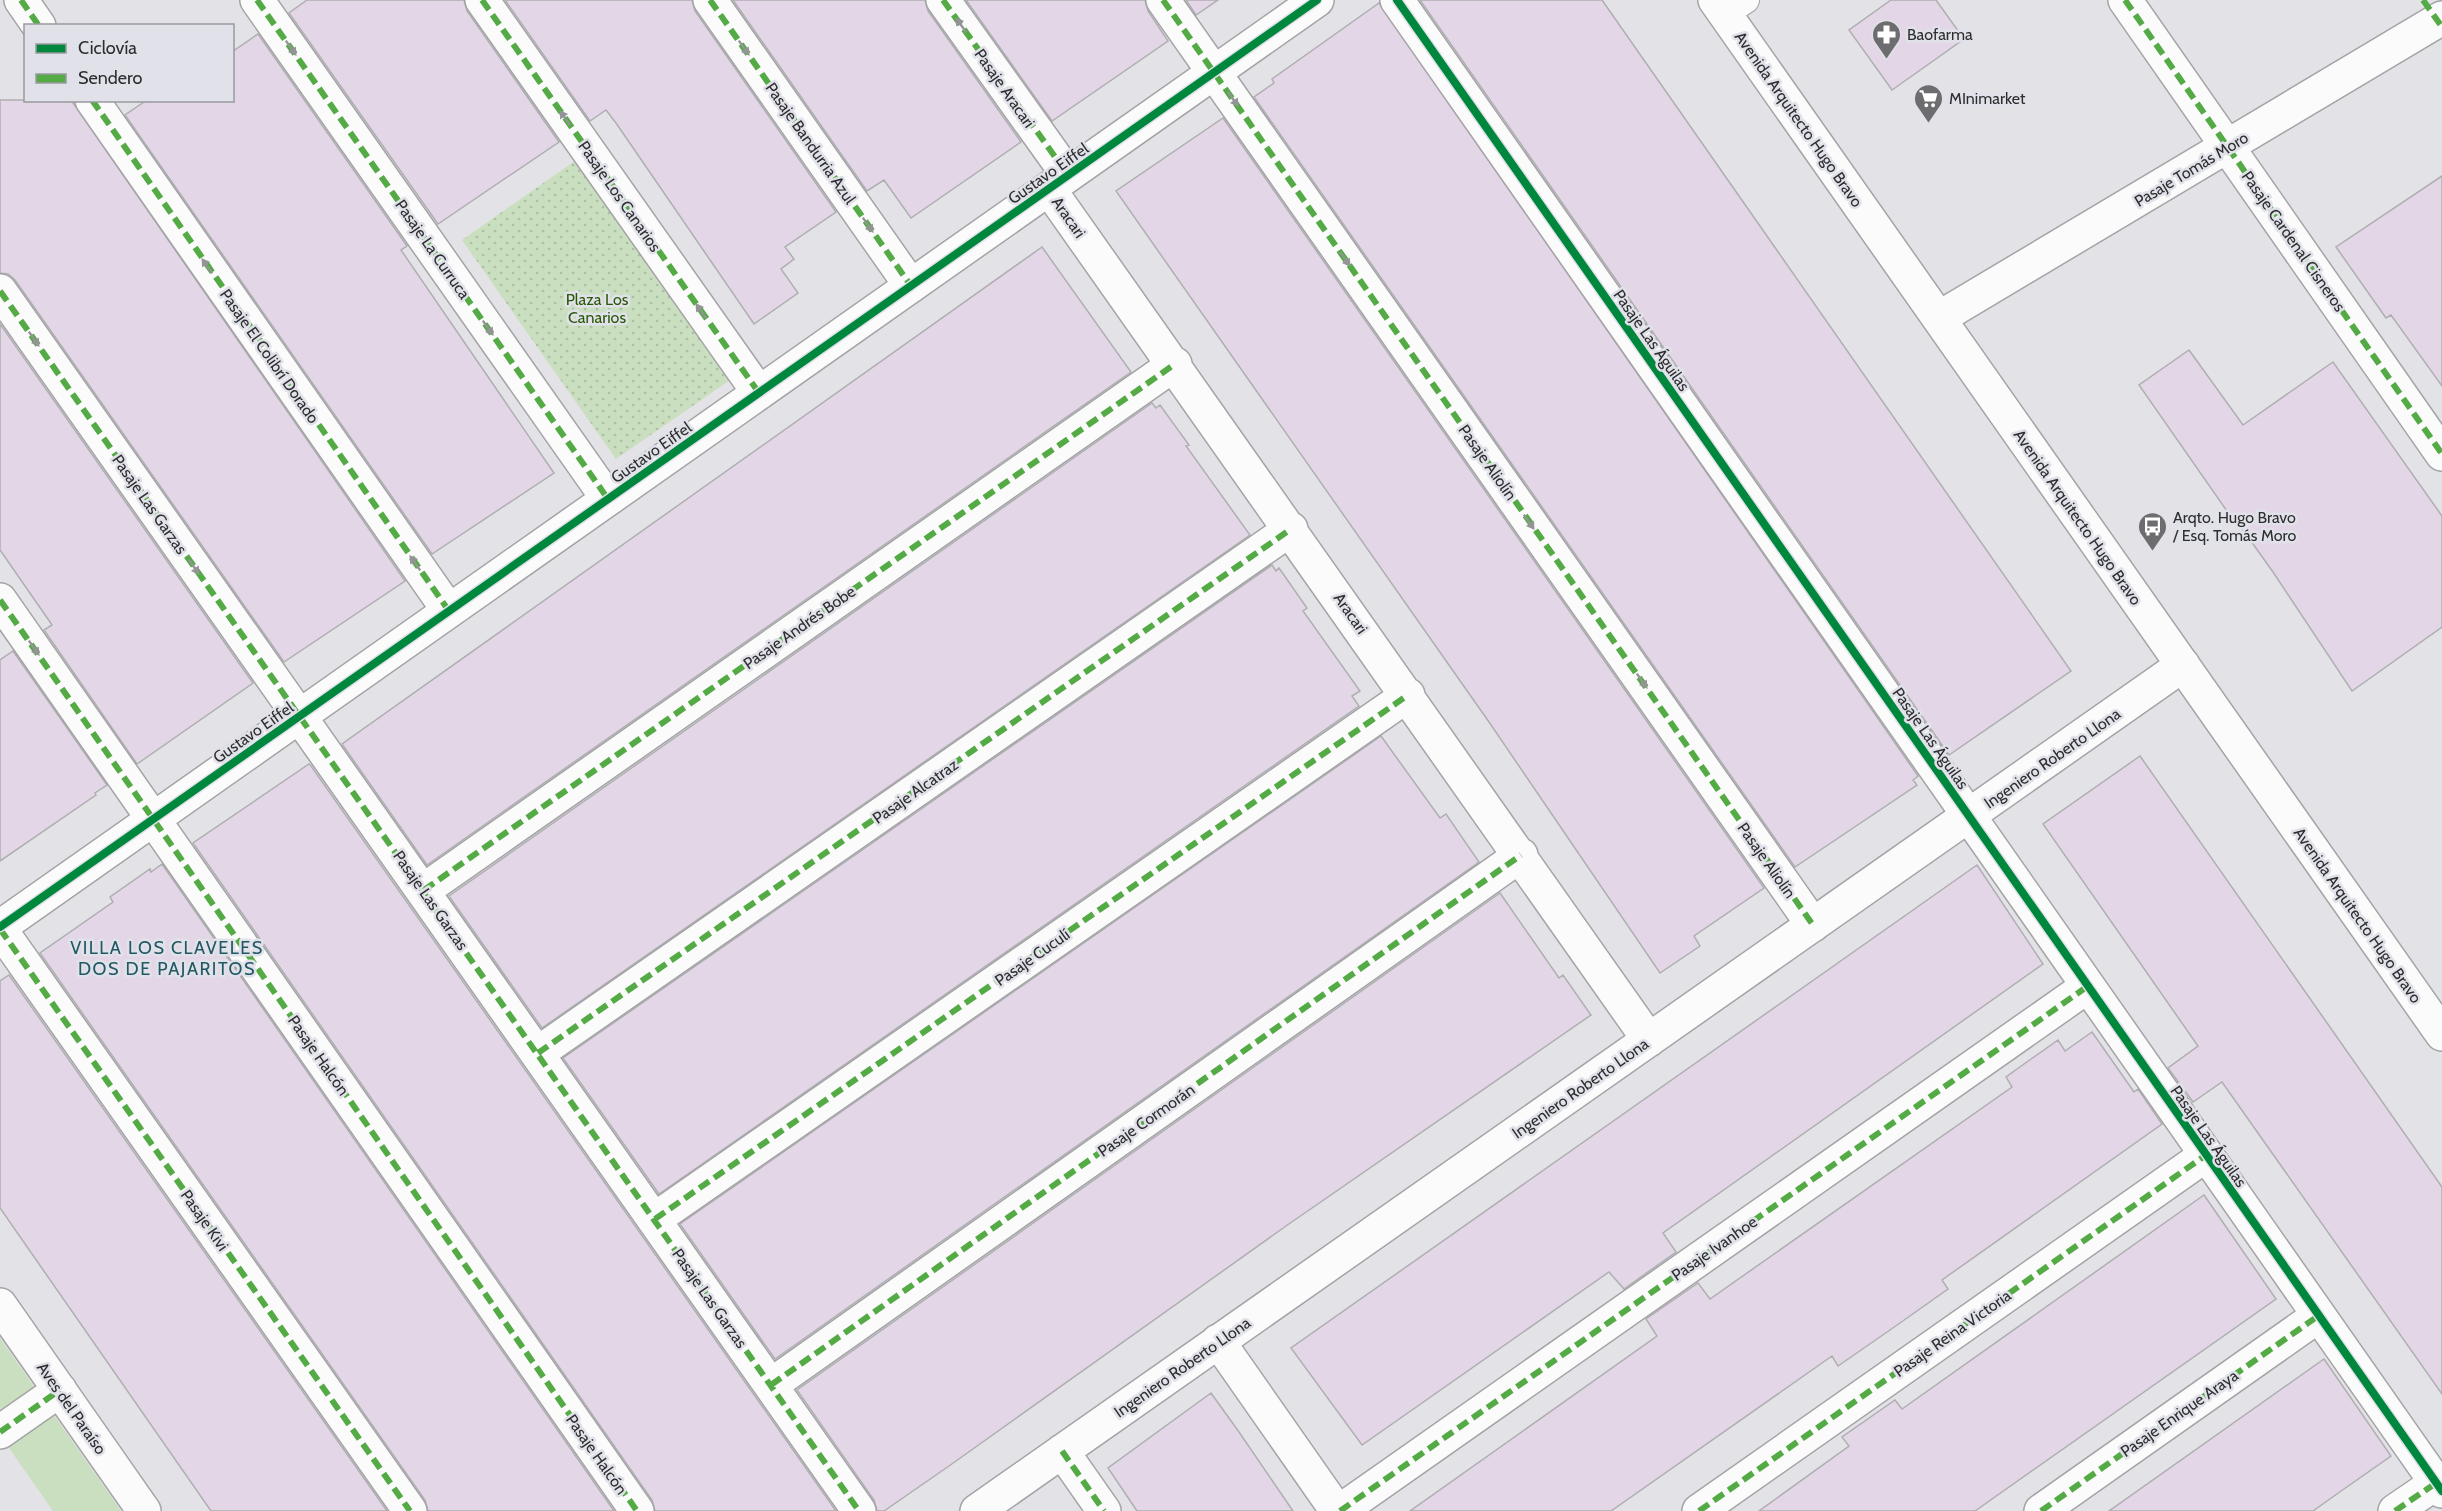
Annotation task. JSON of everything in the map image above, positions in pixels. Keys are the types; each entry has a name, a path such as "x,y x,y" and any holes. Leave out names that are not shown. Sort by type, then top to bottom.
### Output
{"street":[{"path":"21,0 38,24"},
{"name":"Pasaje La Curruca","path":"257,0 608,499"},
{"name":"Pasaje Los Canarios","path":"482,0 759,393"},
{"name":"Pasaje Bandurria Azul","path":"710,0 911,286"},
{"name":"Pasaje Aracari","path":"943,0 1059,182"},
{"name":"Pasaje Aliolín","path":"1163,0 1813,925"},
{"name":"Gustavo Eiffel","path":"0,928 1317,0"},
{"name":"Pasaje Las Águilas","path":"1397,0 2439,1487"},
{"name":"Pasaje Cardenal Cisneros","path":"2125,0 2442,454"},
{"name":"Avenida Arquitecto Hugo Bravo","path":"1729,5 1939,318 2442,1034"},
{"name":"Pasaje Tomás Moro","path":"1939,318 2229,147 2436,16"},
{"name":"Pasaje El Colibrí Dorado","path":"93,102 449,611"},
{"name":"Aracari","path":"1059,182 1175,364 1649,1040"},
{"name":"Pasaje Las Garzas","path":"0,291 424,890 859,1511"},
{"name":"Pasaje Andrés Bobe","path":"424,890 1175,364"},
{"name":"Pasaje Alcatraz","path":"538,1053 1291,529"},
{"name":"Pasaje Halcón","path":"0,600 637,1511"},
{"name":"Ingeniero Roberto Llona","path":"977,1511 2183,665"},
{"name":"Pasaje Cuculí","path":"655,1219 1408,695"},
{"name":"Pasaje Cormorán","path":"771,1385 1521,855"},
{"name":"Pasaje Kivi","path":"0,928 410,1511"},
{"name":"Pasaje Ivanhoe","path":"1339,1511 2088,986"},
{"name":"Pasaje Reina Victoria","path":"1699,1511 2206,1155"},
{"name":"Aves del Paraíso","path":"0,1305 144,1511"},
{"name":"Pasaje Enrique Araya","path":"2041,1511 2318,1316"},
{"path":"1218,1341 1339,1511"},
{"path":"0,1432 60,1390"},
{"path":"1062,1451 1104,1511"},
{"path":"2395,1511 2439,1487"}],"green space":[{"name":"Plaza Los Canarios","path":"579,158 733,378 616,459 462,240"},
{"path":"0,1338 121,1511 53,1511 0,1435"}],"building":[{"path":"307,0 464,0 467,11 559,142 438,224 289,13"},
{"path":"505,0 692,0 695,11 836,212 785,247 794,259 781,269 798,293 754,324 616,123 606,110 590,121"},
{"path":"733,0 925,0 928,11 1021,142 911,218 884,180 867,191"},
{"path":"966,0 1145,0 1148,11 1168,41 1052,121"},
{"path":"1186,0 1218,0 1196,15"},
{"path":"1420,0 1602,0 2071,671 1949,755"},
{"path":"1891,0 1936,0 1964,39 1892,90 1849,30"},
{"path":"1379,3 1918,776 1913,780 1917,785 1795,867 1254,97 1274,83 1272,79"},
{"path":"258,34 407,246 401,250 554,473 432,554 125,115 144,102 234,102 234,51"},
{"path":"0,100 72,102 405,581 284,662 15,280 8,274 0,273"},
{"path":"1223,118 1764,888 1694,936 1700,946 1660,973 1489,722 1116,191"},
{"path":"2442,176 2442,386 2391,315 2386,318 2336,247"},
{"path":"1042,247 1131,372 427,865 342,744"},
{"path":"0,324 253,683 137,764 44,630 52,625 0,550"},
{"path":"2189,350 2243,425 2333,362 2442,516 2442,627 2352,691 2273,572 2238,523 2236,524 2139,385"},
{"path":"1152,403 1156,408 1160,405 1189,445 1186,446 1250,535 542,1028 449,896"},
{"path":"1272,565 1276,571 1279,568 1307,608 1303,611 1360,691 1352,696 1359,706 659,1194 563,1058"},
{"path":"13,651 107,785 0,861 0,660"},
{"path":"1381,736 1440,818 1446,814 1479,862 775,1359 680,1224"},
{"path":"2140,756 2442,1187 2442,1394 2222,1082 2193,1102 2168,1068 2198,1046 2043,824"},
{"path":"309,764 836,1511 655,1511 652,1500 193,843"},
{"path":"162,864 614,1511 428,1511 425,1500 40,953 113,902 110,897 150,869 151,872"},
{"path":"1977,865 2043,964 1663,1233 1676,1252 1624,1289 1609,1272 1362,1445 1291,1348"},
{"path":"1500,893 1559,978 1563,975 1591,1015 1286,1226 949,1466 884,1511 877,1511 874,1500 797,1390"},
{"path":"9,975 387,1511 211,1511 0,1208 0,981"},
{"path":"2092,1032 2134,1092 2138,1089 2162,1124 1942,1280 1948,1289 1890,1330 1838,1366 1832,1356 1611,1511 1410,1511 1657,1336 1646,1319 1698,1283 1710,1299 2012,1087 2006,1077 2058,1040 2065,1051"},
{"path":"2204,1195 2276,1299 1975,1511 1759,1511 1849,1446 1842,1437 1895,1400 1902,1409"},
{"path":"2324,1359 2391,1456 2313,1511 2109,1511"},
{"path":"1211,1393 1293,1511 1137,1511 1108,1468"}],"marked path":[{"path":"21,0 38,24"},
{"path":"257,0 608,499"},
{"path":"482,0 759,393"},
{"path":"710,0 911,286"},
{"path":"943,0 1068,175"},
{"path":"1163,0 1813,925"},
{"path":"2125,0 2442,454"},
{"path":"2423,0 2442,27"},
{"path":"93,102 449,611"},
{"path":"0,291 859,1511"},
{"path":"424,890 1175,364"},
{"path":"538,1053 1291,529"},
{"path":"0,600 637,1511"},
{"path":"655,1219 1408,695"},
{"path":"771,1385 1521,855"},
{"path":"0,929 410,1511"},
{"path":"1340,1511 2088,986"},
{"path":"1699,1511 2206,1155"},
{"path":"2041,1511 2318,1316"},
{"path":"0,1432 60,1390"},
{"path":"1062,1451 1104,1511"},
{"path":"2395,1511 2436,1483"}],"cycle path":[{"path":"0,927 1317,0"},
{"path":"1397,0 2442,1491"}],"place":[{"name":"Baofarma","path":"1886,60"},
{"name":"MInimarket","path":"1928,124"},
{"name":"Arqto. Hugo Bravo / Esq. Tomás Moro","path":"2152,552"}],"district":[{"name":"VILLA LOS CLAVELES DOS DE PAJARITOS","path":"167,958"}]}
